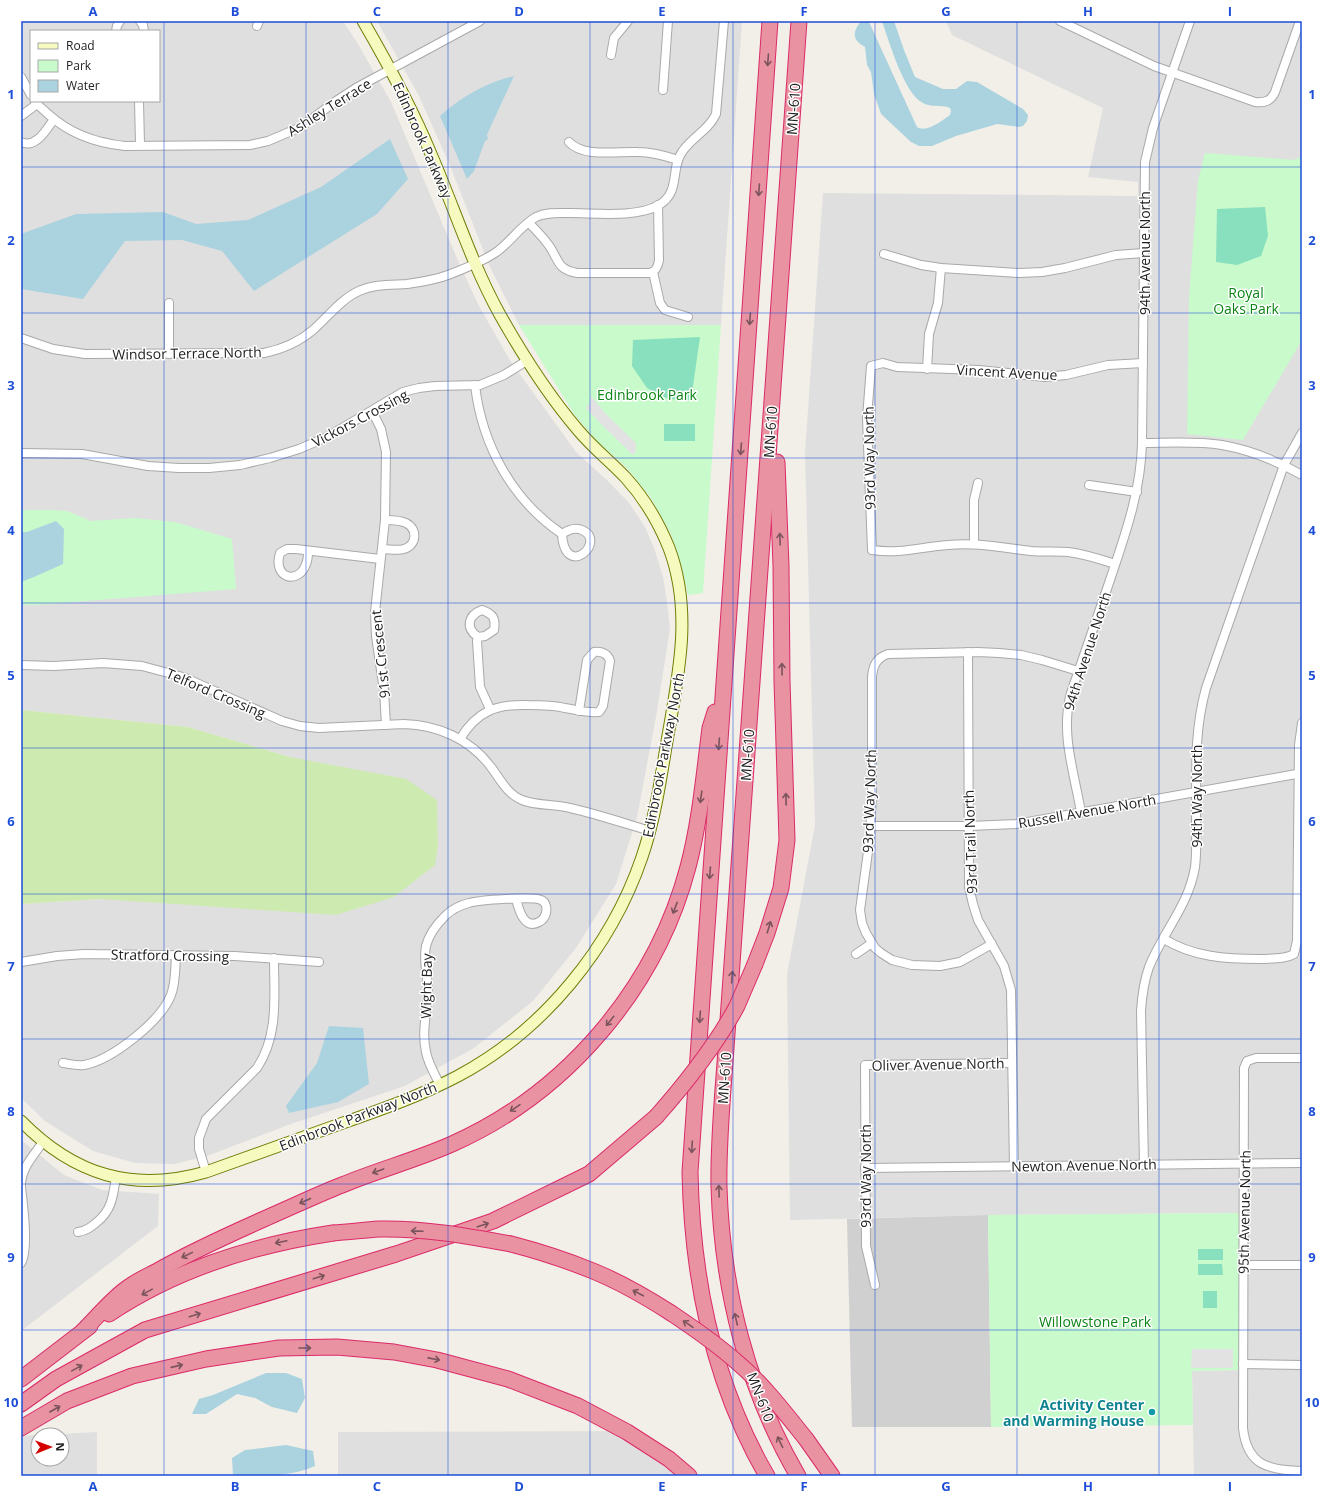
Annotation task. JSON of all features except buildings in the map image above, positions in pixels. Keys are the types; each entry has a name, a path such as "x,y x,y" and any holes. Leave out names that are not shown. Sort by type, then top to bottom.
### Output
{"highway":[{"name":"MN-610","path":"767,1476 738,1415 716,1357 704,1312 691,1210 690,1172 770,21"},
{"name":"MN-610","path":"798,1476 780,1443 746,1356 728,1286 720,1216 719,1154 799,21"},
{"path":"21,1404 56,1379 145,1330 396,1254 493,1221 589,1174 656,1117 687,1081 717,1039 737,1006 767,933 781,888 787,840 777,447 783,327 788,170"},
{"path":"82,1331 126,1288 183,1257 341,1185 452,1144 474,1133 531,1097 587,1048 632,992 666,930 683,884 694,842 710,728 723,691"},
{"path":"21,1379 82,1331 116,1309 187,1272 224,1258 262,1246 334,1233 380,1229 462,1235 511,1244 562,1259 593,1271 648,1299 671,1313 715,1343 740,1364 774,1400 806,1439 832,1476"},
{"path":"21,1428 67,1402 132,1376 206,1359 279,1348 344,1348 394,1352 437,1360 508,1379 578,1406 627,1432 669,1459 689,1476"}],"street":[{"path":"116,30 116,26 120,21"},
{"path":"140,21 143,24 144,30"},
{"name":"Edinbrook Parkway","path":"363,21 390,69 428,147 474,264"},
{"name":"Ashley Terrace","path":"36,102 54,119 74,133 107,144 232,146 268,141 301,127 336,101 390,69 480,21"},
{"path":"611,55 614,38 628,21"},
{"path":"663,90 668,21"},
{"path":"529,223 550,246 562,268 568,272 645,274 653,272 658,266 659,260 658,205 668,198 674,184 678,160 682,152 706,129 716,114 724,21"},
{"path":"1060,21 1126,53 1172,73 1261,103 1268,102 1275,92 1300,21"},
{"name":"94th Avenue North","path":"1081,812 1066,727 1068,704 1127,530 1137,492 1142,459 1145,162 1153,128 1190,21"},
{"path":"21,77 30,93"},
{"path":"21,116 36,102"},
{"path":"140,102 140,145"},
{"path":"21,142 30,144 35,142 54,119"},
{"path":"569,142 578,148 590,152 640,152 678,160"},
{"name":"Windsor Terrace North","path":"21,338 53,349 77,354 250,354 278,350 303,338 342,302 361,290 371,287 436,279 474,264 495,252 536,217 556,213 634,213 643,212 658,205"},
{"path":"884,254 921,265 941,268 1019,273 1042,272 1065,268 1116,255 1144,253"},
{"name":"Edinbrook Parkway North","path":"21,1121 43,1142 70,1161 100,1173 136,1180 161,1181 206,1172 394,1105 461,1074 505,1045 537,1018 567,987 593,952 616,915 634,878 650,831 661,779 682,647 683,623 679,582 674,561 662,531 642,499 627,479 583,436 570,420 528,360 498,310 474,264"},
{"path":"927,369 929,334 938,303 941,268"},
{"path":"653,272 660,303 665,310 688,317"},
{"path":"169,303 169,354"},
{"name":"Vickors Crossing","path":"21,453 82,454 148,466 179,468 209,468 240,465 299,449 327,437 403,392 419,388 475,385 491,381 528,360"},
{"name":"Vincent Avenue","path":"871,366 883,363 897,367 979,370 1024,376 1045,377 1066,375 1108,365 1143,363"},
{"name":"93rd Way North","path":"871,366 867,418 872,550 889,552 909,551 948,545 974,544"},
{"path":"475,385 480,417 496,460 508,480 537,515 562,534"},
{"name":"91st Crescent","path":"372,411 381,429 386,452 385,520 375,612 376,636 384,690 386,725"},
{"name":"94th Way North","path":"1144,1165 1142,996 1150,966 1186,898 1192,883 1196,851 1197,728 1201,707 1206,688 1284,465 1302,433"},
{"path":"1142,443 1221,445 1265,456 1302,475"},
{"path":"978,483 974,500 974,544 1030,550 1068,552 1102,559 1115,564"},
{"path":"1089,485 1137,492"},
{"path":"382,549 402,549 408,547 415,537 413,530 405,522 385,520"},
{"path":"308,551 380,559"},
{"path":"478,637 480,688 490,710"},
{"path":"460,739 470,724 490,710 512,705 542,705 586,713 599,712 604,706 610,661 609,657 604,653 598,651 594,652 587,660 579,711"},
{"path":"968,652 1020,655 1078,671"},
{"name":"93rd Way North","path":"872,943 862,923 860,910 870,826 872,794 872,677 874,666 878,659 883,656 894,654 968,652"},
{"name":"93rd Trail North","path":"968,652 969,887 978,920 1004,966 1010,990 1014,1166"},
{"name":"Telford Crossing","path":"21,666 54,666 103,663 142,666 184,677 282,721 300,726 319,728 409,724 427,726 460,739 469,745 485,759 508,790 522,800 571,808 650,831"},
{"path":"1164,939 1187,951 1220,958 1280,958 1294,954 1297,941 1300,773 1299,745 1302,723"},
{"name":"Russell Avenue North","path":"870,826 969,826 1016,824 1300,773"},
{"name":"Wight Bay","path":"440,1085 426,1052 424,1035 428,987 425,958 426,946 438,922 458,907 470,902 483,900 516,899"},
{"path":"856,954 872,943 881,953 892,960 912,965 940,966 960,962 992,944"},
{"name":"Stratford Crossing","path":"21,962 72,954 235,956 319,962"},
{"path":"63,1063 83,1065 102,1058 125,1045 149,1023 163,1009 171,995 174,985 176,955"},
{"path":"206,1172 199,1149 200,1134 206,1119 257,1068 263,1059 270,1041 274,1014 274,958"},
{"name":"95th Avenue North","path":"1302,1058 1256,1058 1247,1060 1244,1068 1245,1163 1243,1265 1244,1439 1248,1450 1264,1465 1274,1470 1302,1471"},
{"name":"Oliver Avenue North","path":"865,1066 1012,1063"},
{"name":"93rd Way North","path":"865,1066 866,1246 875,1286"},
{"path":"21,1263 24,1256 24,1218 21,1185 22,1177 26,1165 43,1142"},
{"name":"Newton Avenue North","path":"865,1168 1302,1163"},
{"path":"78,1232 89,1228 106,1215 110,1205 116,1177"},
{"path":"1243,1265 1302,1265"},
{"path":"1243,1364 1302,1365"}],"shaded area":[{"path":"21,21 343,21 391,102 459,263 479,306 511,362 576,452 608,481 630,504 645,527 654,548 663,577 670,629 656,717 637,817 616,884 576,948 533,1001 474,1048 405,1086 291,1124 207,1156 174,1164 135,1163 93,1151 45,1121 21,1098 21,904 100,899 290,757 188,727 21,710"},
{"path":"377,21 742,21 721,325 519,325 489,265 451,168 419,96"},
{"path":"946,21 1302,21 1302,1476 1194,1476 1192,1371 1239,1370 1239,1213 988,1215 790,1220 787,974 815,825 805,453 823,193 1138,196 1138,182 1088,177 1103,108 952,35"},
{"path":"591,396 606,414 636,443 636,451 633,455 586,408 590,403"},
{"path":"21,1140 64,1175 102,1190 159,1194 158,1226 21,1331"},
{"path":"988,1215 991,1427 852,1427 847,1219"},
{"path":"1192,1349 1233,1349 1233,1368 1191,1368"},
{"path":"616,1431 683,1476 338,1476 338,1432"},
{"path":"97,1432 97,1476 21,1476 21,1436 30,1435 30,1467 70,1467 70,1434"}],"green space":[{"name":"Royal Oaks Park","path":"1205,153 1294,160 1302,157 1302,340 1243,440 1187,434 1189,297 1198,180"},
{"path":"1265,207 1268,236 1261,256 1237,265 1216,262 1217,209"},
{"name":"Edinbrook Park","path":"519,325 721,325 703,593 688,595 681,564 671,534 651,498 627,468 597,441 574,414"},
{"path":"700,337 691,400 668,399 647,388 632,366 633,340"},
{"path":"664,424 695,424 695,441 664,441"},
{"path":"21,510 67,511 91,521 135,518 175,522 232,539 236,589 21,605"},
{"path":"21,710 188,727 290,757 406,779 437,800 438,846 435,865 394,897 336,915 100,899 21,904"},
{"name":"Willowstone Park","path":"1239,1213 1239,1370 1192,1371 1193,1425 991,1427 988,1215"},
{"path":"1198,1249 1223,1249 1223,1260 1198,1260"},
{"path":"1198,1264 1222,1264 1223,1275 1198,1275"},
{"path":"1203,1291 1217,1291 1217,1308 1203,1308"}],"water":[{"path":"862,21 869,22 917,127 925,128 934,126 950,115 951,111 950,108 926,104 916,98 898,66 882,21 894,21 915,77 943,89 956,89 967,81 977,82 1023,109 1028,115 1027,121 1023,126 1019,127 997,124 956,136 932,146 919,146 911,142 881,114 874,94 871,72 867,65 865,47 855,38 856,29"},
{"path":"514,76 487,135 488,139 485,141 474,171 467,179 440,116 456,103 475,91 504,78"},
{"path":"390,139 408,179 377,214 254,291 222,251 182,240 125,241 83,299 21,289 21,234 76,214 163,212 196,224 248,220 321,187"},
{"path":"56,521 64,529 63,564 21,582 21,532 27,532"},
{"path":"329,1026 363,1028 369,1084 338,1102 289,1113 286,1106 317,1063"},
{"path":"266,1373 286,1373 302,1379 305,1398 297,1413 272,1407 255,1398 237,1394 206,1414 192,1414 199,1399 213,1395"},
{"path":"286,1445 313,1451 315,1466 306,1470 286,1474 233,1476 232,1458 245,1450"}],"place":[{"name":"Activity Center and Warming House","path":"1152,1412"}]}
